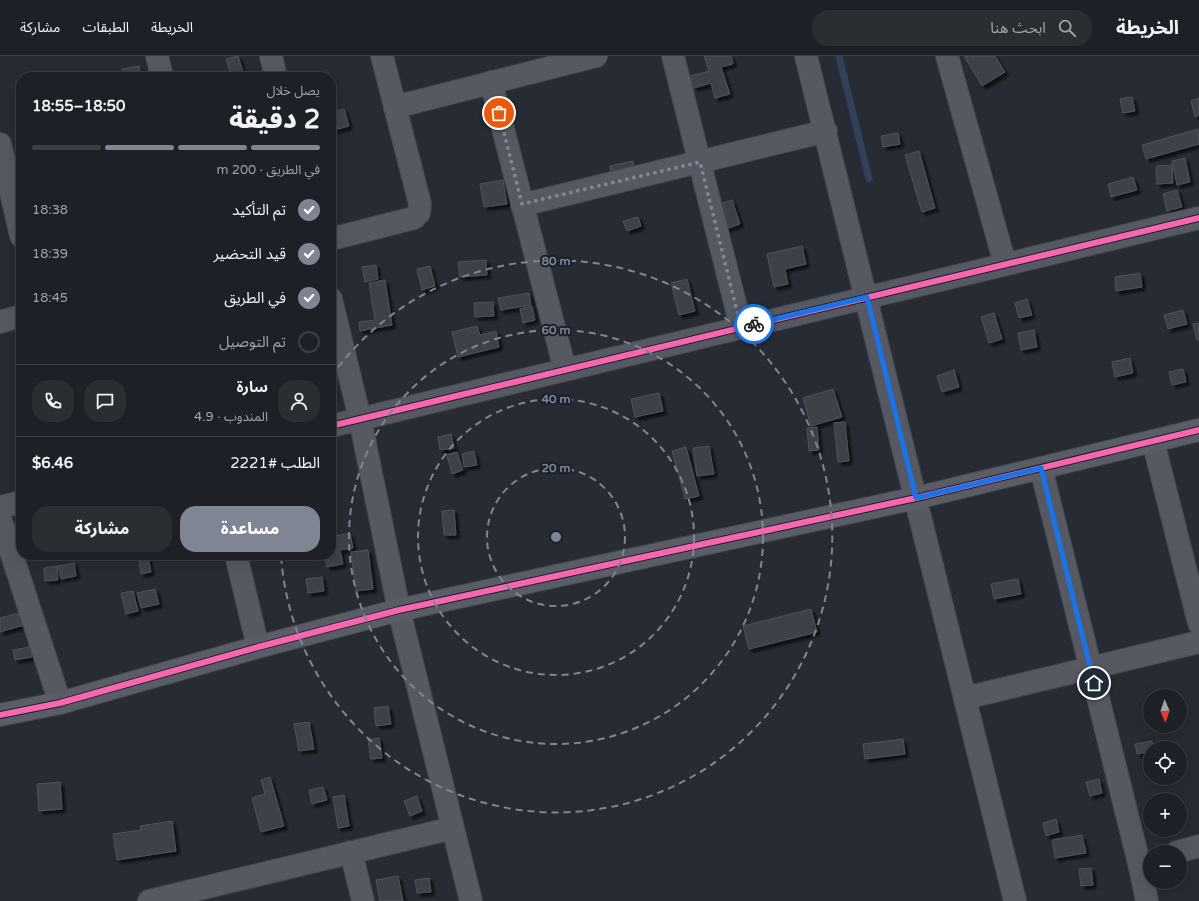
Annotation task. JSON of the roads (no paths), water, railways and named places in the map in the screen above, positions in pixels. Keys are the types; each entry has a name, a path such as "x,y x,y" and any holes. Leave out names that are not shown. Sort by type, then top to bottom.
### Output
{"street":[{"path":"157,56 161,72"},
{"path":"271,56 275,72"},
{"path":"336,238 414,218 419,213 420,204 382,56"},
{"path":"395,107 596,56"},
{"path":"673,56 741,327"},
{"path":"806,56 826,131 1015,901"},
{"path":"947,56 1005,264"},
{"path":"492,82 565,370"},
{"path":"522,204 826,131"},
{"path":"0,144 16,215"},
{"path":"336,425 1199,218"},
{"path":"0,322 16,317"},
{"path":"336,320 360,419 399,610 471,901"},
{"path":"0,715 60,703 258,647 399,610 916,498 1199,430"},
{"path":"1153,441 1199,624"},
{"path":"1041,468 1090,668 1143,854"},
{"path":"0,507 16,503"},
{"path":"0,518 60,703"},
{"path":"237,560 258,647"},
{"path":"965,698 1199,642"},
{"path":"149,901 453,828"},
{"path":"1187,849 1199,846"},
{"path":"351,852 363,901"},
{"path":"1146,889 1147,901"}],"waterway":[{"path":"839,56 869,179"}]}
